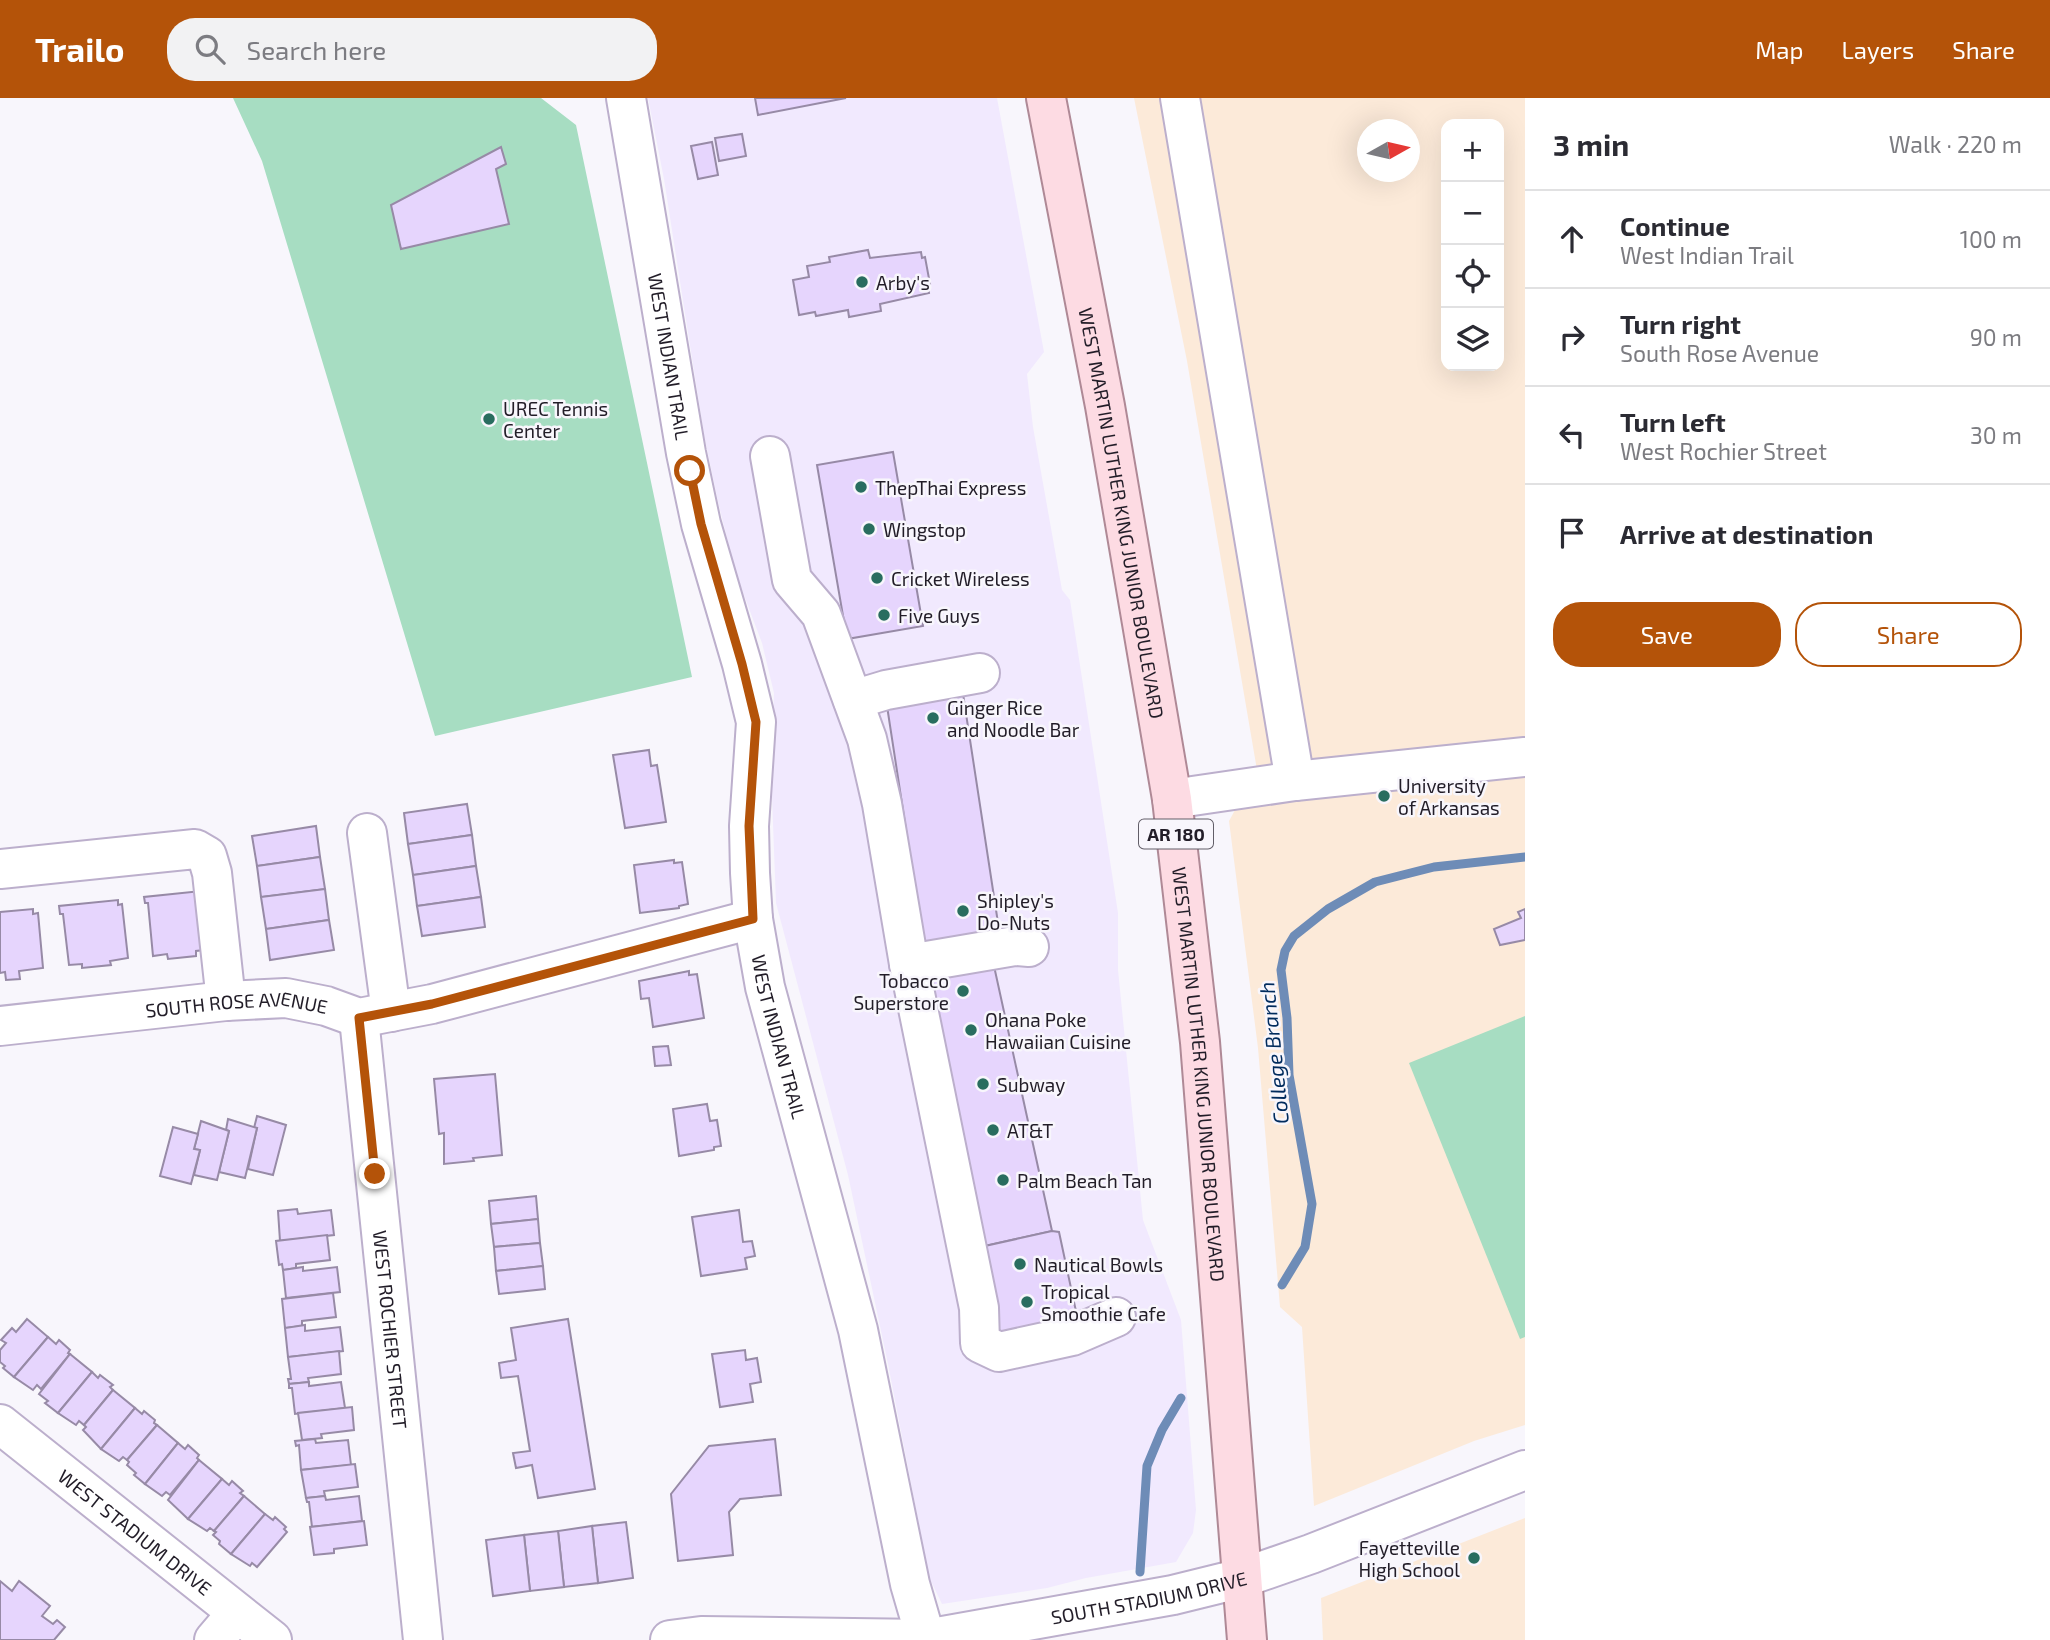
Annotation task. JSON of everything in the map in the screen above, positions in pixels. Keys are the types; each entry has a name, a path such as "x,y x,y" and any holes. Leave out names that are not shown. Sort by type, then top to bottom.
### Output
{"main road":[{"name":"WEST MARTIN LUTHER KING JUNIOR BOULEVARD","path":"1046,98 1107,419 1172,799 1200,1042 1247,1640"}],"street":[{"name":"WEST INDIAN TRAIL","path":"626,98 688,462 701,524 756,722 749,826 753,919 765,988 858,1330 910,1584 926,1639"},
{"path":"1180,98 1295,781"},
{"path":"770,456 792,580 821,614 867,739 882,804 909,964 979,1308 980,1343 999,1352 1072,1336 1116,1317"},
{"path":"853,699 886,690 980,673"},
{"path":"1172,799 1295,781 1525,757"},
{"name":"WEST ROCHIER STREET","path":"367,833 375,1015 423,1640"},
{"path":"0,869 195,849 207,856 212,873 226,1001"},
{"path":"375,1015 432,1004 753,919"},
{"path":"909,964 1016,946 1029,947"},
{"name":"SOUTH ROSE AVENUE","path":"0,1026 226,1001 286,999 375,1015"},
{"name":"WEST STADIUM DRIVE","path":"0,1424 225,1627 272,1640"},
{"name":"SOUTH STADIUM DRIVE","path":"670,1640 701,1636 926,1639 1136,1602 1242,1578 1318,1552 1525,1470"}],"shaded area":[{"path":"648,98 997,98 1044,352 1027,374 1033,427 1062,590 1070,600 1118,913 1118,970 1143,1220 1181,1320 1196,1510 1193,1533 1176,1562 1047,1588 942,1604 929,1577 848,1175 776,903 771,771 774,693 762,643 736,574 718,502 704,435 664,179"},
{"name":"University of Arkansas","path":"1134,98 1525,98 1525,1425 1474,1441 1314,1506 1302,1327 1280,1307 1258,1048 1229,821 1257,770 1187,361"},
{"name":"Fayetteville High School","path":"1525,1518 1525,1640 1323,1640 1321,1598"}],"green space":[{"name":"UREC Tennis Center","path":"233,98 541,98 576,125 692,677 435,736 262,161"},
{"path":"1525,1016 1525,1337 1520,1339 1409,1063"}],"building":[{"path":"755,98 846,98 758,115"},
{"path":"742,134 746,156 719,161 715,138"},
{"path":"712,142 718,175 698,179 691,146"},
{"path":"501,147 506,164 496,169 509,224 401,249 391,205"},
{"name":"Arby's","path":"868,250 870,258 921,252 922,258 925,257 929,293 880,304 881,311 849,317 848,310 816,316 815,312 799,315 793,280 809,277 807,266 830,262 829,257"},
{"path":"893,452 923,626 847,639 817,465"},
{"path":"963,694 1000,936 924,947 887,706"},
{"path":"649,750 651,766 657,765 666,822 625,828 613,755"},
{"path":"467,804 472,835 408,844 404,813"},
{"path":"316,826 320,857 257,866 252,836"},
{"path":"472,835 476,866 413,875 408,844"},
{"path":"320,857 325,889 261,897 257,866"},
{"path":"674,860 674,863 682,862 688,904 679,908 640,913 634,865"},
{"path":"476,866 481,897 417,906 413,875"},
{"path":"325,889 329,920 266,929 261,897"},
{"path":"201,891 214,949 196,951 196,956 168,959 167,954 153,956 148,903 145,903 144,897"},
{"path":"481,897 485,927 422,936 417,906"},
{"path":"118,900 118,905 122,904 128,958 110,961 111,965 82,968 82,964 69,965 63,914 60,914 59,906"},
{"path":"33,909 33,914 38,913 43,968 19,971 20,979 6,980 5,972 0,973 0,912"},
{"path":"1525,909 1525,940 1500,945 1494,929 1521,918 1518,912"},
{"path":"329,920 334,950 270,960 266,929"},
{"path":"994,966 1052,1231 985,1246 927,981"},
{"path":"689,971 689,975 697,974 704,1018 653,1027 649,998 641,999 639,981"},
{"path":"668,1046 671,1065 655,1066 653,1047"},
{"path":"495,1074 502,1155 444,1164 444,1133 439,1134 434,1079"},
{"path":"707,1104 710,1121 717,1120 721,1146 714,1147 714,1150 679,1156 673,1109"},
{"path":"257,1116 286,1125 273,1175 248,1169"},
{"path":"228,1119 257,1128 245,1178 219,1172 229,1131 226,1130"},
{"path":"201,1121 229,1131 217,1180 194,1175 200,1150 194,1149"},
{"path":"173,1127 198,1134 194,1149 200,1150 191,1184 160,1176"},
{"path":"536,1196 538,1219 491,1224 489,1201"},
{"path":"297,1209 298,1214 331,1210 334,1235 280,1241 278,1211"},
{"path":"739,1210 743,1242 752,1241 755,1256 745,1258 747,1269 701,1276 692,1217"},
{"path":"538,1219 540,1243 494,1247 491,1224"},
{"path":"1052,1231 1059,1232 1077,1316 1000,1333 981,1249"},
{"path":"327,1235 330,1260 296,1264 296,1268 283,1270 282,1264 279,1265 276,1241"},
{"path":"540,1243 543,1266 496,1271 494,1247"},
{"path":"543,1266 545,1289 499,1294 496,1271"},
{"path":"303,1267 303,1271 337,1267 340,1292 286,1298 283,1270"},
{"path":"333,1293 336,1317 302,1321 302,1326 285,1328 282,1299"},
{"path":"27,1319 48,1337 14,1377 0,1362 0,1350 6,1343 1,1340 12,1328 16,1332"},
{"path":"568,1319 595,1489 538,1498 532,1465 516,1468 513,1453 530,1451 518,1376 501,1378 499,1363 516,1360 511,1328"},
{"path":"305,1325 305,1331 340,1327 343,1351 288,1357 285,1328"},
{"path":"48,1337 56,1344 59,1340 70,1350 70,1354 41,1389 37,1385 33,1390 14,1377"},
{"path":"745,1350 746,1360 757,1358 761,1382 750,1384 753,1402 720,1407 712,1354"},
{"path":"339,1351 341,1374 308,1378 309,1382 289,1384 288,1379 291,1379 288,1357"},
{"path":"70,1354 92,1372 58,1413 45,1403 48,1401 39,1394"},
{"path":"92,1372 113,1385 110,1387 113,1390 84,1425 79,1421 76,1425 58,1413"},
{"path":"309,1382 309,1386 341,1382 345,1408 295,1414 292,1388 289,1388 289,1384"},
{"path":"113,1390 135,1408 101,1449 83,1430 86,1427 84,1425"},
{"path":"352,1407 354,1430 321,1434 322,1438 302,1440 298,1413"},
{"path":"135,1408 142,1414 144,1411 157,1425 127,1460 123,1457 119,1461 101,1449"},
{"path":"157,1425 178,1443 145,1484 134,1475 136,1473 127,1465 127,1460"},
{"path":"315,1439 316,1443 348,1440 351,1465 301,1470 299,1445 296,1446 295,1441"},
{"path":"775,1439 781,1495 740,1499 729,1512 733,1555 678,1561 671,1494 709,1446"},
{"path":"178,1443 185,1449 188,1445 199,1455 199,1460 170,1495 166,1492 162,1496 145,1484"},
{"path":"199,1460 222,1479 188,1519 168,1500"},
{"path":"355,1464 358,1487 324,1491 325,1496 306,1498 301,1470"},
{"path":"222,1479 229,1485 232,1481 243,1491 240,1493 244,1496 214,1531 210,1528 207,1531 188,1519"},
{"path":"244,1496 265,1514 231,1554 213,1535"},
{"path":"325,1496 326,1500 359,1496 362,1521 312,1527 309,1502 306,1498"},
{"path":"265,1514 273,1520 275,1517 286,1527 284,1529 287,1532 257,1567 252,1563 250,1566 231,1554"},
{"path":"364,1521 367,1545 334,1549 334,1553 314,1555 310,1527"},
{"path":"626,1522 633,1578 598,1583 592,1526"},
{"path":"592,1526 598,1583 564,1587 558,1531"},
{"path":"558,1531 564,1587 530,1591 524,1535"},
{"path":"524,1535 530,1591 493,1596 486,1540"},
{"path":"0,1581 12,1591 19,1581 50,1606 42,1616 53,1624 57,1620 65,1627 54,1640 0,1640"}],"waterway":[{"name":"College Branch","path":"1282,1285 1305,1247 1312,1204 1289,1075 1287,1018 1281,970 1285,951 1294,936 1328,909 1375,882 1434,867 1525,857"},
{"name":"College Branch","path":"1140,1572 1147,1466 1162,1430 1181,1398"}],"place":[{"name":"Arby's","path":"862,282"},
{"name":"UREC Tennis Center","path":"489,419"},
{"name":"ThepThai Express","path":"861,487"},
{"name":"Wingstop","path":"869,529"},
{"name":"Cricket Wireless","path":"877,578"},
{"name":"Five Guys","path":"884,615"},
{"name":"Ginger Rice and Noodle Bar","path":"933,718"},
{"name":"University of Arkansas","path":"1384,796"},
{"name":"Shipley's Do-Nuts","path":"963,911"},
{"name":"Tobacco Superstore","path":"963,991"},
{"name":"Ohana Poke Hawaiian Cuisine","path":"971,1030"},
{"name":"Subway","path":"983,1084"},
{"name":"AT&T","path":"993,1130"},
{"name":"Palm Beach Tan","path":"1003,1180"},
{"name":"Nautical Bowls","path":"1020,1264"},
{"name":"Tropical Smoothie Cafe","path":"1027,1302"},
{"name":"Fayetteville High School","path":"1474,1558"}],"route":[{"path":"375,1174 359,1018 432,1004 753,919 749,826 756,722 701,524 690,471"}]}
